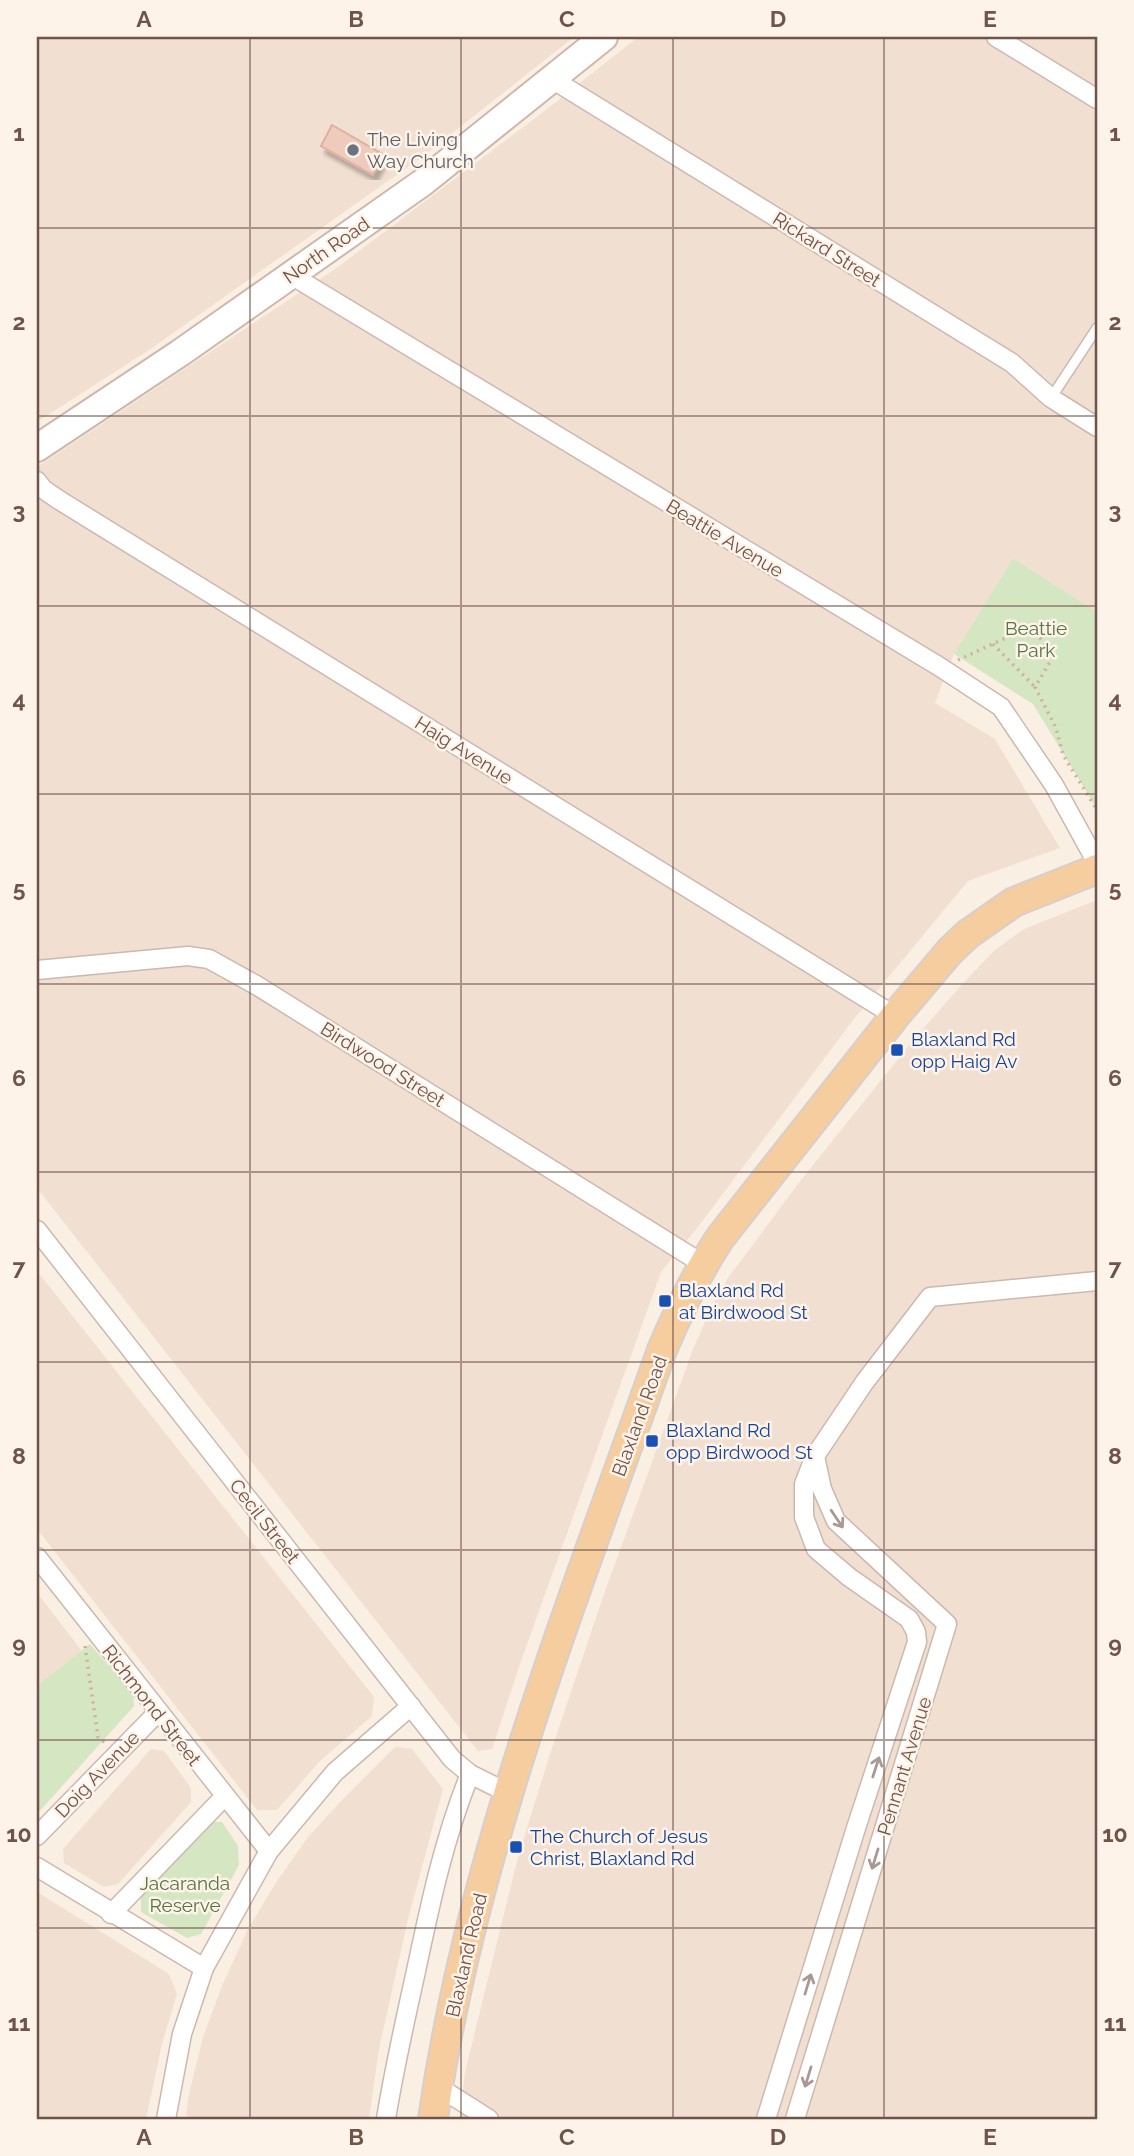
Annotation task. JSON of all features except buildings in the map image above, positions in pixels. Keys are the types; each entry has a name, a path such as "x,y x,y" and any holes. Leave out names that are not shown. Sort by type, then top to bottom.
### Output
{"main road":[{"name":"Blaxland Road","path":"433,2119 458,1982 508,1793 552,1657 658,1363 679,1310 703,1264 720,1238 895,1016 950,951 989,918 1014,902 1097,866"}],"street":[{"name":"North Road","path":"37,448 180,354 422,183 604,37"},
{"path":"996,37 1097,99"},
{"name":"Rickard Street","path":"552,79 1012,363 1051,398 1097,427"},
{"name":"Beattie Avenue","path":"291,275 940,667 1001,707 1054,785 1097,866"},
{"name":"Haig Avenue","path":"37,481 43,489 71,507 895,1016"},
{"name":"Birdwood Street","path":"37,970 188,956 209,959 256,985 703,1264"},
{"name":"Cecil Street","path":"37,1230 452,1759 470,1774 508,1793"},
{"name":"Pennant Avenue","path":"766,2119 917,1642 916,1632 909,1619 849,1577 816,1549 804,1517 804,1484 815,1456 864,1383 930,1297 1097,1281"},
{"name":"Pennant Avenue","path":"795,2119 947,1624 836,1521 822,1489 815,1456"},
{"name":"Richmond Street","path":"37,1557 269,1851"},
{"path":"166,2119 182,2034 204,1968 269,1851 335,1773 411,1706"},
{"name":"Doig Avenue","path":"37,1836 158,1712"},
{"path":"386,2119 394,2068 434,1887 454,1812 470,1774"},
{"path":"111,1914 225,1796"},
{"path":"37,1867 204,1968"},
{"path":"437,2086 489,2119"}],"lane":[{"path":"1051,398 1097,328"}],"path":[{"path":"940,667 1025,629 1045,642 1050,662 1035,687"},
{"path":"993,644 1035,687 1055,728 1063,755 1097,810"},
{"path":"81,1613 98,1737 117,1754"}],"shaded area":[{"path":"37,37 574,37 422,157 152,348 37,422"},
{"path":"638,37 1097,37 1097,612 1013,558 954,654 935,703 995,739 1060,848 968,881 853,1020 698,1227 661,1272 492,1749 478,1751 37,1188 37,467 338,267"},
{"path":"1097,900 1097,2119 460,2119 465,2072 518,1857 549,1757 604,1594 693,1349 714,1302 728,1278 801,1180 915,1038 966,980 995,950 1024,929"},
{"path":"37,1271 374,1697 372,1716 320,1761 277,1810 257,1810 37,1529"},
{"path":"37,1593 82,1651 37,1686"},
{"path":"395,1747 412,1749 443,1789 408,1919 379,2049 369,2119 192,2119 186,2115 203,2037 247,1931 308,1837"},
{"path":"151,1749 164,1751 191,1788 191,1802 118,1884 104,1887 64,1863 63,1849"},
{"path":"37,1892 169,1974 177,1994 162,2044 146,2119 37,2119"}],"green space":[{"name":"Beattie Park","path":"1013,558 1097,612 1097,809 1033,704 954,654"},
{"path":"90,1644 133,1694 134,1706 37,1814 37,1686"},
{"name":"Jacaranda Reserve","path":"206,1822 222,1822 238,1846 239,1865 201,1934 187,1938 141,1912 141,1894"}],"place":[{"name":"The Living Way Church","path":"353,150"},
{"name":"Blaxland Rd opp Haig Av","path":"897,1050"},
{"name":"Blaxland Rd at Birdwood St","path":"665,1301"},
{"name":"Blaxland Rd opp Birdwood St","path":"652,1441"},
{"name":"The Church of Jesus Christ, Blaxland Rd","path":"516,1847"}]}
